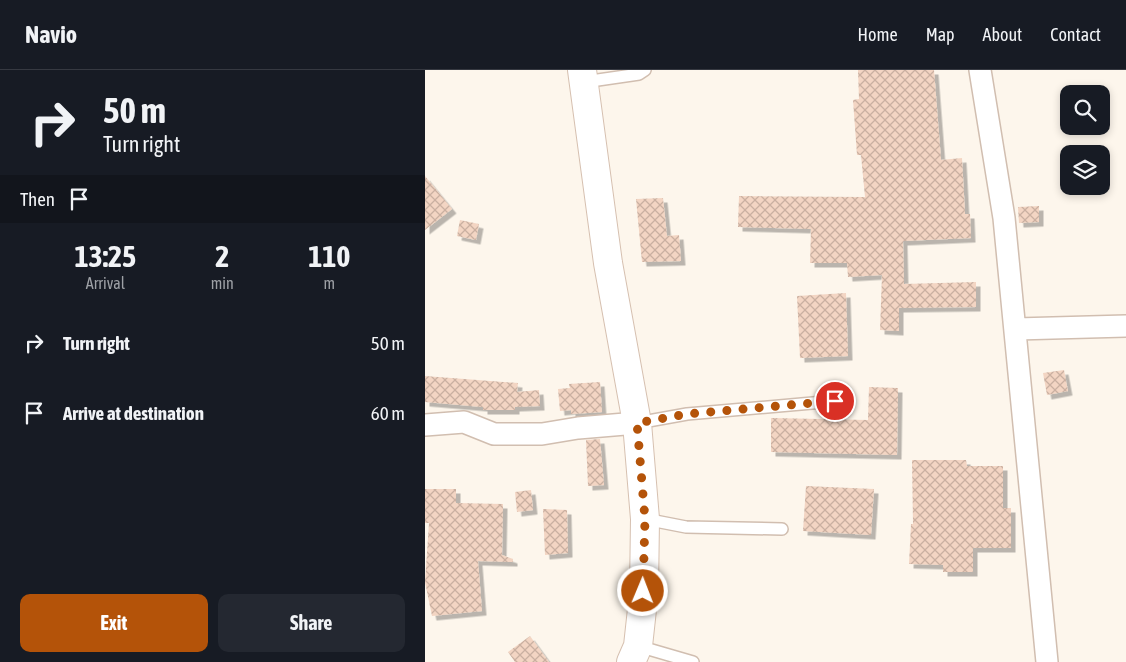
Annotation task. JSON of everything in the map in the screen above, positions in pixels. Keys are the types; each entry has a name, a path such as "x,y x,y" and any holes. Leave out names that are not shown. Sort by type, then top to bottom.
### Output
{"street":[{"path":"980,70 1004,218 1047,662"},
{"path":"583,76 608,263 637,423 645,519 643,591 635,654"},
{"path":"1016,329 1126,326"},
{"path":"425,424 464,422 494,434 542,434 578,428 637,423"}],"lane":[{"path":"583,76 639,74 645,70"},
{"path":"637,423 687,414 835,401"},
{"path":"645,519 686,527 782,529"},
{"path":"635,654 693,662"}],"building":[{"path":"858,70 934,70 941,160 962,158 965,214 970,214 971,238 903,241 904,284 976,282 976,307 899,308 899,331 880,330 882,275 848,277 847,263 810,263 811,229 738,227 739,196 865,197 861,155 857,155 853,100 859,99"},
{"path":"425,176 452,209 425,230"},
{"path":"663,198 667,236 679,235 681,261 642,262 636,199"},
{"path":"1039,206 1039,222 1019,223 1018,207"},
{"path":"460,220 479,224 476,240 457,236"},
{"path":"846,293 848,356 800,358 797,296"},
{"path":"1064,370 1068,391 1047,395 1043,373"},
{"path":"425,376 518,383 517,392 539,390 540,406 515,407 515,410 483,410 483,407 425,402"},
{"path":"600,382 602,412 571,414 571,410 560,411 558,389 570,388 569,384"},
{"path":"869,387 898,388 897,455 771,452 771,418 868,420"},
{"path":"600,439 604,485 588,486 586,440"},
{"path":"912,460 966,460 967,466 1003,466 1003,508 1011,508 1011,548 973,548 973,572 943,572 943,565 909,564 911,524 913,524"},
{"path":"806,486 874,489 871,535 803,531"},
{"path":"425,489 456,489 456,503 503,504 502,555 513,559 513,562 478,561 482,611 432,616 425,582 429,523 425,523"},
{"path":"531,490 533,510 517,512 515,492"},
{"path":"543,509 567,510 568,553 545,555"},
{"path":"530,636 549,662 515,662 508,652"}],"route":[{"path":"643,591 645,519 637,423 687,414 835,401"}]}
